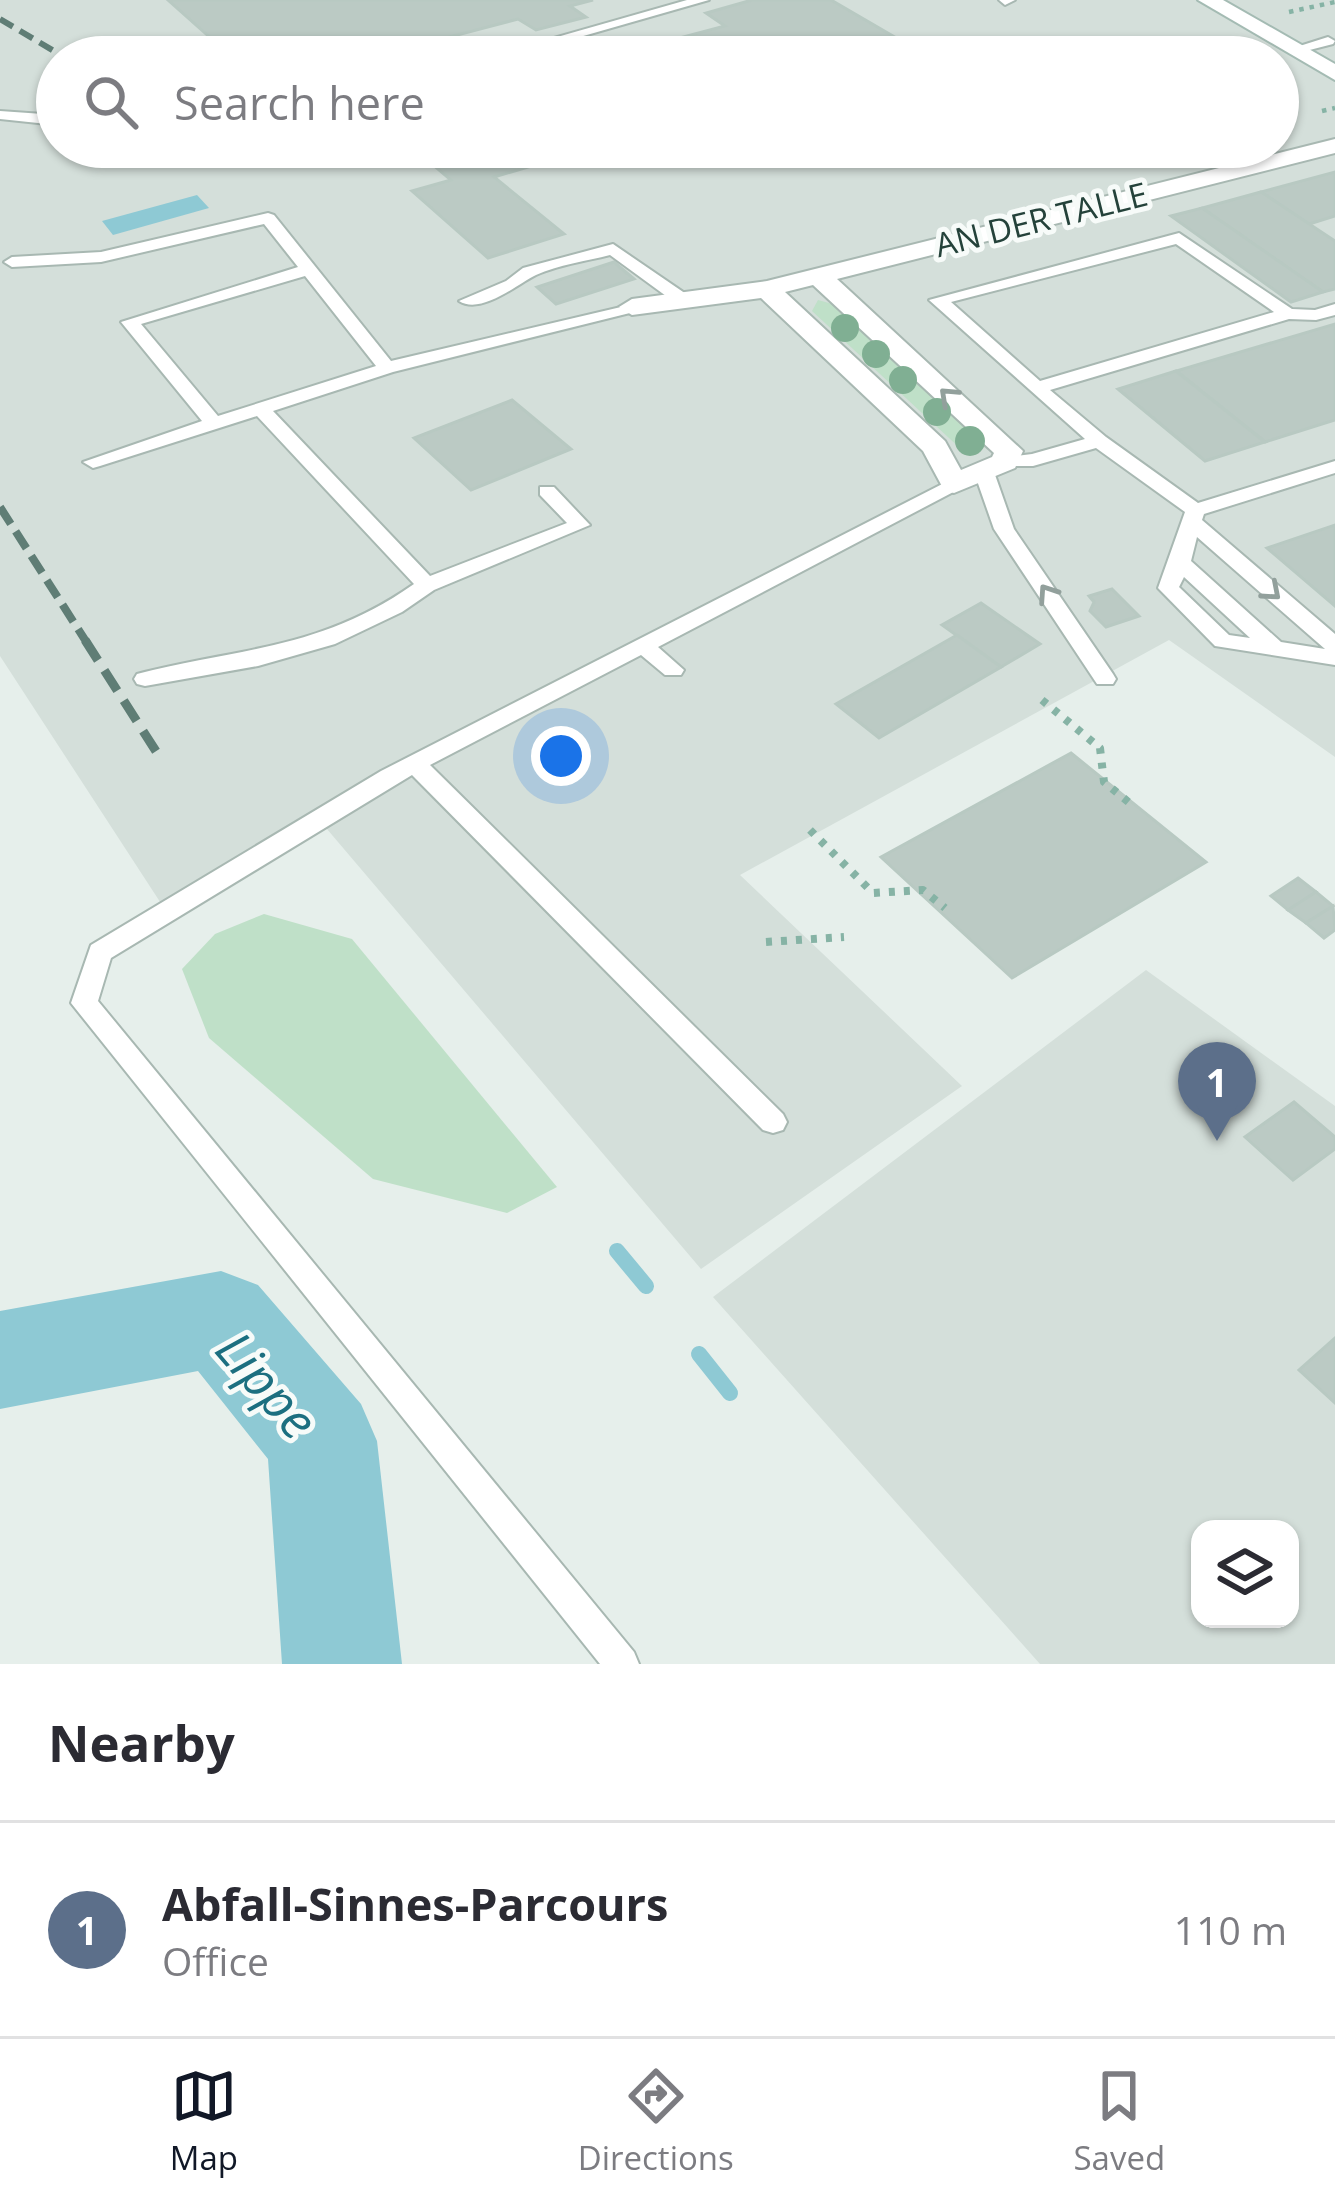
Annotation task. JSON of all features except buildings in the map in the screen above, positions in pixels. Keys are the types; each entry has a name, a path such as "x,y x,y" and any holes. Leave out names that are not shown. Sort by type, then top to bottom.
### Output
{"street":[{"path":"1208,0 1270,36"},
{"path":"1299,53 1335,73"},
{"name":"AN DER TALLE","path":"1299,155 1335,146"},
{"name":"AN DER TALLE","path":"632,307 767,289 1246,168"},
{"path":"767,289 935,447 954,484 995,467 1009,451 817,274"}],"lane":[{"path":"570,36 701,0"},
{"path":"1299,49 1328,41"},
{"path":"0,116 36,119"},
{"path":"12,262 101,257 268,218 387,368"},
{"path":"1288,314 1179,238 938,301 1099,441 1194,516 1226,552 1326,639"},
{"path":"468,302 512,285 529,272 613,249 683,300"},
{"path":"213,422 130,322 308,270"},
{"path":"93,461 387,368 632,307"},
{"path":"1037,388 1288,314 1316,315 1335,309"},
{"path":"259,407 427,585"},
{"path":"1099,441 995,467 993,505 1004,529 1106,679"},
{"path":"1194,516 1335,466"},
{"path":"622,1664 84,1004 100,952 415,764 954,484"},
{"path":"145,679 323,645 394,611 427,585 580,525 547,491"},
{"path":"1194,516 1168,588 1223,641 1335,658"},
{"path":"641,644 673,670"},
{"path":"415,764 773,1122"}],"path":[{"path":"1322,111 1335,108"},
{"path":"1042,700 1100,748 1105,782 1132,805"},
{"path":"810,830 873,893 922,890 945,908"},
{"path":"766,942 844,938"}],"shaded area":[{"path":"0,0 1335,0 1335,757 1169,640 740,875 962,1086 701,1269 321,822 164,908 0,656"},
{"path":"1146,970 1335,1106 1335,1664 1040,1664 713,1297"}],"green space":[{"path":"818,300 836,305 988,444 980,451 963,451 812,311"},
{"path":"264,914 352,939 557,1187 507,1213 373,1179 209,1038 182,969 215,934"}],"water":[{"path":"197,195 209,208 113,235 102,221"}],"waterway":[{"path":"617,1251 646,1286"},
{"name":"Lippe","path":"0,1360 221,1319 322,1441 342,1664"},
{"path":"699,1354 730,1393"}],"railway":[{"path":"0,19 36,40"},
{"path":"0,507 87,643"},
{"path":"85,640 159,756"}],"place":[{"name":"Abfall-Sinnes-Parcours","path":"1217,1141"}]}
